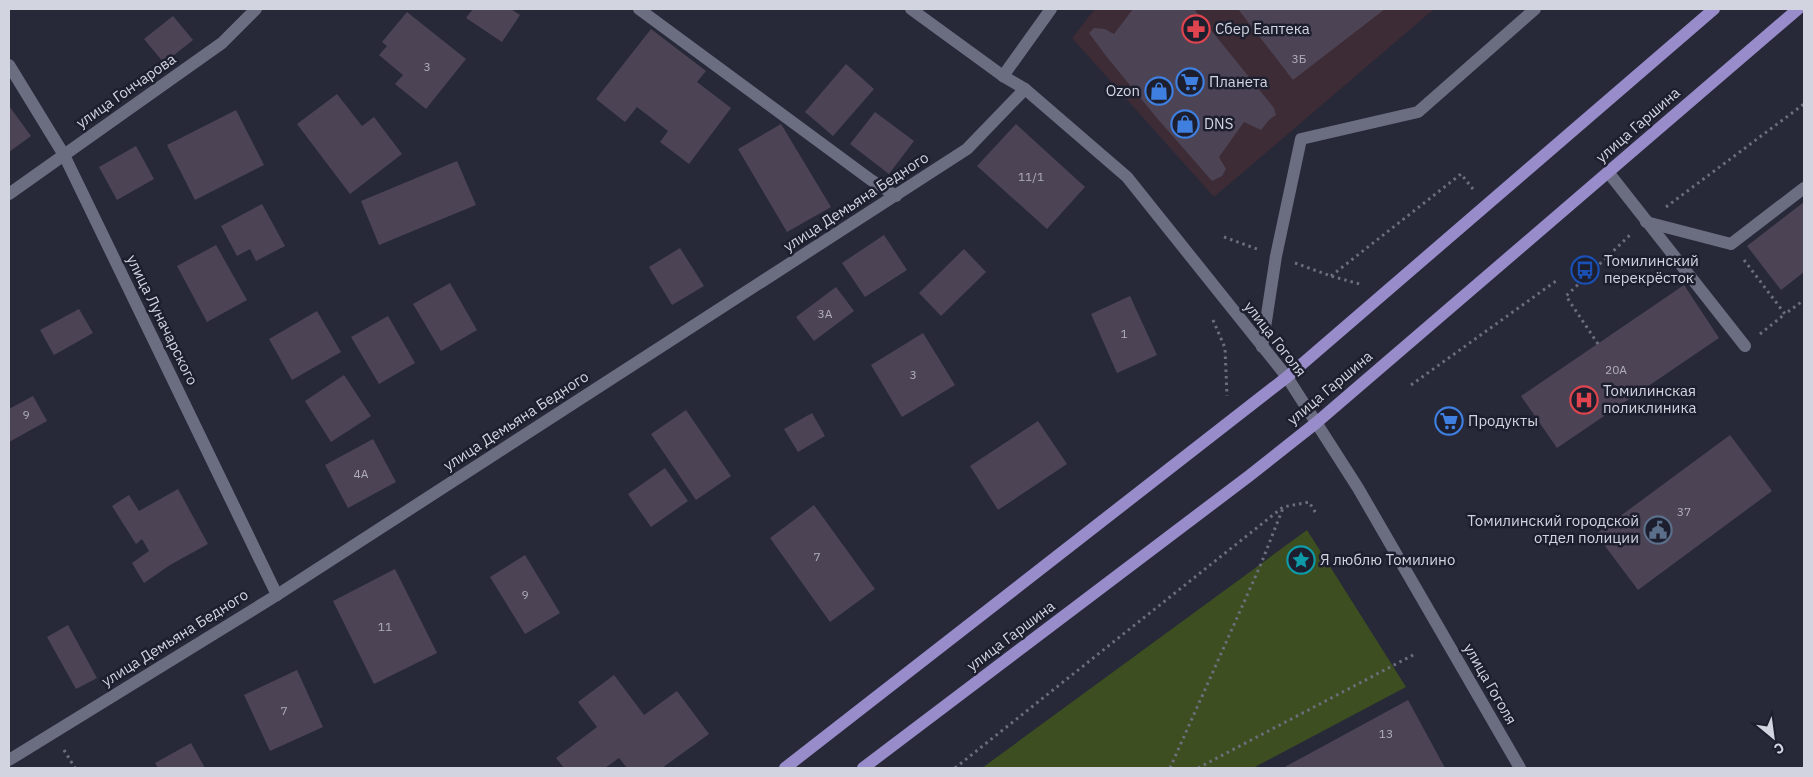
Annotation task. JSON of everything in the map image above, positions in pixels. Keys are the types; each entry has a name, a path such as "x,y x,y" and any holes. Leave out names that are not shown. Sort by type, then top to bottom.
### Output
{"main road":[{"path":"785,768 1286,377 1714,9"},
{"name":"улица Гаршина","path":"863,768 1249,476 1316,423 1798,9"}],"street":[{"name":"улица Гончарова","path":"9,194 222,43 256,9"},
{"path":"639,9 871,180 896,196"},
{"name":"улица Гоголя","path":"911,9 1003,76 1025,89 1127,177 1286,377 1358,488 1520,768"},
{"path":"1003,76 1051,9"},
{"path":"1262,347 1276,256 1300,139 1418,112 1535,9"},
{"name":"улица Луначарского","path":"9,65 64,155 277,595"},
{"name":"улица Демьяна Бедного","path":"9,760 277,595 896,196 967,149 1025,89"},
{"path":"1608,172 1745,346"},
{"path":"1646,222 1731,244 1804,188"}],"path":[{"path":"1598,344 1566,296 1637,228 1804,104"},
{"path":"1331,276 1460,174 1477,194"},
{"path":"1731,244 1785,314"},
{"path":"1411,386 1556,281"},
{"path":"1745,346 1804,300"},
{"path":"1211,315 1225,348 1227,398"},
{"path":"955,768 1283,507 1309,502 1317,515"},
{"path":"1170,768 1261,564 1283,507"},
{"path":"1198,768 1415,654"}],"shaded area":[{"path":"1095,9 1434,9 1214,197 1072,38"}],"green space":[{"path":"1307,530 1406,687 1253,768 982,768"}],"building":[{"path":"473,9 511,9 520,15 502,42 466,18"},
{"name":"Планета","path":"1133,9 1194,9 1274,108 1276,115 1261,130 1244,122 1219,157 1226,169 1222,176 1212,181 1156,117 1089,33 1094,28 1105,29 1114,34"},
{"path":"1238,9 1385,9 1293,80"},
{"path":"407,12 466,59 426,109 395,84 403,75 379,55 387,46 382,42"},
{"path":"173,16 193,40 164,63 144,39"},
{"path":"651,29 706,71 697,82 731,108 689,164 660,142 668,131 637,107 625,122 596,99"},
{"path":"846,64 874,89 833,136 805,112"},
{"path":"337,94 362,126 374,117 402,154 350,194 297,124"},
{"path":"9,106 31,136 9,152"},
{"path":"236,110 264,165 195,200 167,145"},
{"path":"875,112 914,141 889,174 850,144"},
{"path":"781,124 831,207 787,232 738,149"},
{"path":"1016,124 1085,187 1047,229 977,166"},
{"path":"136,146 154,179 117,200 99,167"},
{"path":"457,161 476,205 379,245 361,201"},
{"path":"1804,202 1804,272 1781,290 1747,246"},
{"path":"262,204 285,246 256,261 250,249 237,256 221,226"},
{"path":"884,235 907,270 865,297 842,263"},
{"path":"216,245 247,300 207,322 177,266"},
{"path":"680,248 704,286 672,305 649,267"},
{"path":"964,249 986,272 941,316 919,293"},
{"path":"450,283 477,330 441,351 413,304"},
{"path":"1684,285 1719,338 1557,448 1521,396"},
{"path":"836,287 854,311 814,341 796,317"},
{"path":"1130,296 1157,355 1117,373 1091,314"},
{"path":"79,309 93,333 54,355 40,330"},
{"path":"317,311 341,352 292,380 269,339"},
{"path":"388,316 415,363 379,384 351,337"},
{"path":"923,333 955,385 902,417 871,365"},
{"path":"344,375 371,416 331,442 305,401"},
{"path":"33,396 47,421 9,442 9,409"},
{"path":"686,410 731,476 696,500 651,434"},
{"path":"812,413 825,436 798,452 784,429"},
{"path":"1038,421 1067,464 998,510 970,466"},
{"path":"1730,435 1772,491 1638,590 1596,534"},
{"path":"373,439 396,482 348,508 325,465"},
{"path":"665,468 688,501 651,527 628,494"},
{"path":"178,489 208,544 170,565 144,583 132,563 149,551 142,539 136,544 112,506 129,495 139,511"},
{"path":"814,505 875,589 830,622 770,538"},
{"path":"525,555 560,613 525,634 490,577"},
{"path":"395,569 437,653 374,684 333,601"},
{"path":"68,625 97,678 76,689 47,637"},
{"path":"297,670 323,727 270,751 244,695"},
{"path":"614,675 644,715 677,691 709,734 662,768 627,768 619,758 605,768 564,768 556,758 597,727 578,702"},
{"path":"1408,700 1445,768 1283,768"},
{"path":"191,743 205,768 158,768 155,763"}],"place":[{"name":"Сбер Еаптека","path":"1196,29"},
{"name":"Планета","path":"1190,82"},
{"name":"Ozon","path":"1159,91"},
{"name":"DNS","path":"1185,124"},
{"name":"Томилинский перекрёсток","path":"1585,270"},
{"name":"Томилинская поликлиника","path":"1584,400"},
{"name":"Продукты","path":"1449,421"},
{"name":"Томилинский городской отдел полиции","path":"1658,530"},
{"name":"Я люблю Томилино","path":"1301,560"}]}
